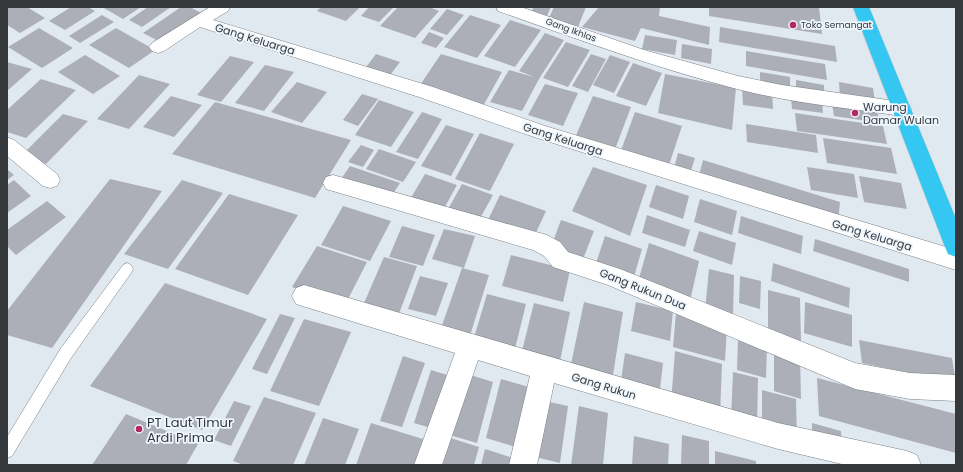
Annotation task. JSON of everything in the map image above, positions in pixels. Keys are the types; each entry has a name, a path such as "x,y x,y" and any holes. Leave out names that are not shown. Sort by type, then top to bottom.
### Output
{"highway":[{"path":"861,7 956,248"}],"street":[{"name":"Gang Keluarga","path":"198,21 222,7"},
{"name":"Gang Ikhlas","path":"504,7 638,54 738,83 782,92 902,109"},
{"name":"Gang Keluarga","path":"198,21 426,92 541,132 956,260"},
{"path":"158,47 198,21"},
{"path":"7,145 50,180"},
{"name":"Gang Rukun Dua","path":"333,183 540,242 552,249 561,260 612,276 855,376 910,386 956,388"},
{"name":"Gang Rukun","path":"304,296 778,436 907,465"},
{"path":"428,465 470,346"},
{"path":"523,465 544,368"}],"lane":[{"path":"7,451 66,353 126,269"}],"building":[{"path":"7,7 27,7 45,18 20,33 7,25"},
{"path":"71,7 88,7 95,11 65,30 49,21"},
{"path":"102,7 141,7 123,19"},
{"path":"148,7 171,7 142,27 129,20"},
{"path":"181,7 190,7 203,14 162,43 143,33"},
{"path":"321,7 360,7 346,21 317,11"},
{"path":"369,7 394,7 379,22 361,16"},
{"path":"398,7 429,7 439,11 415,38 380,26"},
{"path":"534,7 551,7 546,18 530,14"},
{"path":"554,7 586,7 578,27 548,20"},
{"path":"599,7 660,7 659,16 710,27 709,45 641,28 635,41 582,27"},
{"name":"Toko Semangat","path":"709,7 819,7 822,34 709,16"},
{"path":"447,9 464,15 447,35 430,29"},
{"path":"102,15 114,22 80,43 69,36"},
{"path":"470,15 501,25 477,58 444,47"},
{"path":"510,20 541,30 515,67 484,56"},
{"path":"720,27 835,46 837,62 719,42"},
{"path":"39,28 73,48 42,68 8,47"},
{"path":"116,28 155,50 129,68 89,45"},
{"path":"429,32 444,38 436,48 421,43"},
{"path":"545,33 564,40 539,79 522,111 490,102 509,70 534,77 519,71"},
{"path":"645,35 677,40 675,55 642,49"},
{"path":"566,42 590,50 568,87 543,78"},
{"path":"682,44 712,49 711,64 681,58"},
{"path":"746,51 825,64 827,80 746,66"},
{"path":"376,54 400,62 388,78 364,70"},
{"path":"441,54 502,72 482,108 418,88"},
{"path":"591,54 606,59 588,92 572,86"},
{"path":"85,55 120,76 93,94 58,72"},
{"path":"610,55 630,62 614,93 593,85"},
{"path":"230,56 254,62 221,102 197,95"},
{"path":"7,62 32,69 7,91"},
{"path":"633,63 662,73 646,106 616,96"},
{"path":"265,65 294,72 264,111 235,103"},
{"path":"760,72 790,77 790,90 760,85"},
{"path":"665,74 736,88 732,130 658,113"},
{"path":"139,75 170,84 129,129 97,119"},
{"path":"41,79 76,90 26,138 7,132 7,110"},
{"path":"796,80 824,85 824,94 796,90"},
{"path":"297,82 327,92 302,123 271,112"},
{"path":"839,82 873,88 875,102 840,96"},
{"path":"545,84 578,93 563,126 528,115"},
{"path":"742,87 772,91 773,109 743,105"},
{"path":"362,94 378,99 358,126 343,120"},
{"path":"171,96 202,105 174,137 143,127"},
{"path":"593,96 631,107 614,152 574,140"},
{"path":"791,97 822,101 823,113 792,109"},
{"path":"379,100 414,112 391,147 355,135"},
{"path":"215,102 351,140 315,198 172,154"},
{"name":"Warung Damar Wulan","path":"832,104 877,111 880,123 834,116"},
{"path":"422,112 442,119 418,159 396,152"},
{"path":"635,112 682,126 668,168 620,153"},
{"path":"795,113 883,126 887,144 797,131"},
{"path":"63,114 88,121 46,164 21,156"},
{"path":"746,124 816,135 818,153 747,142"},
{"path":"446,125 474,134 451,176 421,166"},
{"path":"480,133 514,144 490,191 455,179"},
{"path":"823,138 891,148 897,174 827,163"},
{"path":"361,145 374,150 363,167 348,162"},
{"path":"379,149 416,162 403,182 366,169"},
{"path":"678,153 695,158 689,177 673,172"},
{"path":"703,160 840,202 838,223 698,179"},
{"path":"350,166 400,183 391,197 341,179"},
{"path":"593,167 647,185 630,236 572,211"},
{"path":"807,167 854,174 858,198 811,190"},
{"path":"7,169 14,175 7,180"},
{"path":"425,174 457,185 442,212 409,201"},
{"path":"859,176 901,183 907,209 864,202"},
{"path":"110,179 162,191 52,348 7,335 7,311"},
{"path":"14,180 31,196 7,213 7,185"},
{"path":"182,180 223,193 168,269 124,254"},
{"path":"462,184 493,195 478,222 447,211"},
{"path":"656,185 689,196 683,219 649,207"},
{"path":"229,194 298,215 248,295 175,269"},
{"path":"500,195 546,211 533,239 487,222"},
{"path":"700,199 737,211 732,235 694,222"},
{"path":"47,201 66,217 16,255 7,246 7,230"},
{"path":"343,206 391,221 370,261 321,245"},
{"path":"647,215 690,230 685,247 642,233"},
{"path":"741,216 803,236 801,254 738,233"},
{"path":"561,220 594,231 583,259 551,247"},
{"path":"402,226 435,235 423,266 389,257"},
{"path":"444,229 475,236 464,268 432,259"},
{"path":"699,231 736,243 732,265 693,251"},
{"path":"605,236 642,249 633,280 595,266"},
{"path":"815,239 909,269 909,282 813,251"},
{"path":"649,243 699,261 690,301 638,282"},
{"path":"317,246 367,262 345,305 292,287"},
{"path":"511,255 570,270 563,302 502,286"},
{"path":"384,257 417,266 397,319 361,310"},
{"path":"773,263 850,288 849,308 771,281"},
{"path":"462,268 489,275 468,342 439,334"},
{"path":"709,269 734,275 733,318 705,311"},
{"path":"420,276 448,283 436,316 408,309"},
{"path":"740,276 761,281 760,309 739,303"},
{"path":"165,283 267,319 202,430 90,386"},
{"path":"768,290 800,298 801,342 768,334"},
{"path":"487,294 526,304 514,353 473,341"},
{"path":"584,302 623,312 612,381 570,369"},
{"path":"636,302 673,311 670,341 631,331"},
{"path":"805,302 852,315 852,347 804,333"},
{"path":"534,303 570,312 559,366 521,355"},
{"path":"676,313 727,326 725,361 673,347"},
{"path":"280,314 295,318 267,374 252,369"},
{"path":"304,319 351,332 319,406 270,391"},
{"path":"738,340 767,347 766,378 737,370"},
{"path":"859,340 952,358 956,383 862,363"},
{"path":"774,349 800,356 801,399 774,391"},
{"path":"675,351 722,364 720,416 671,403"},
{"path":"625,353 663,363 659,398 620,387"},
{"path":"403,356 425,363 402,427 380,421"},
{"path":"431,370 454,377 438,430 414,423"},
{"path":"733,372 758,378 757,427 731,419"},
{"path":"464,373 493,382 477,443 446,434"},
{"path":"817,378 956,414 956,453 819,416"},
{"path":"501,379 536,389 522,449 486,438"},
{"path":"762,390 796,399 797,440 762,430"},
{"path":"264,397 316,413 293,465 244,465 233,461"},
{"path":"540,400 568,406 560,463 531,456"},
{"path":"234,401 251,406 231,446 214,440"},
{"path":"579,406 608,413 603,465 571,465"},
{"name":"PT Laut Timur Ardi Prima","path":"126,414 198,444 186,465 92,465"},
{"path":"323,418 359,429 345,465 304,465"},
{"path":"371,423 426,440 418,465 356,465"},
{"path":"812,423 841,431 842,449 812,440"},
{"path":"682,435 709,441 709,465 681,465"},
{"path":"444,436 479,447 474,465 435,465"},
{"path":"634,436 669,444 668,465 632,465"},
{"path":"485,449 522,461 521,465 481,465"},
{"path":"715,451 756,461 756,465 715,465"}],"place":[{"name":"Toko Semangat","path":"793,25"},
{"name":"Warung Damar Wulan","path":"855,113"},
{"name":"PT Laut Timur Ardi Prima","path":"139,429"}]}
